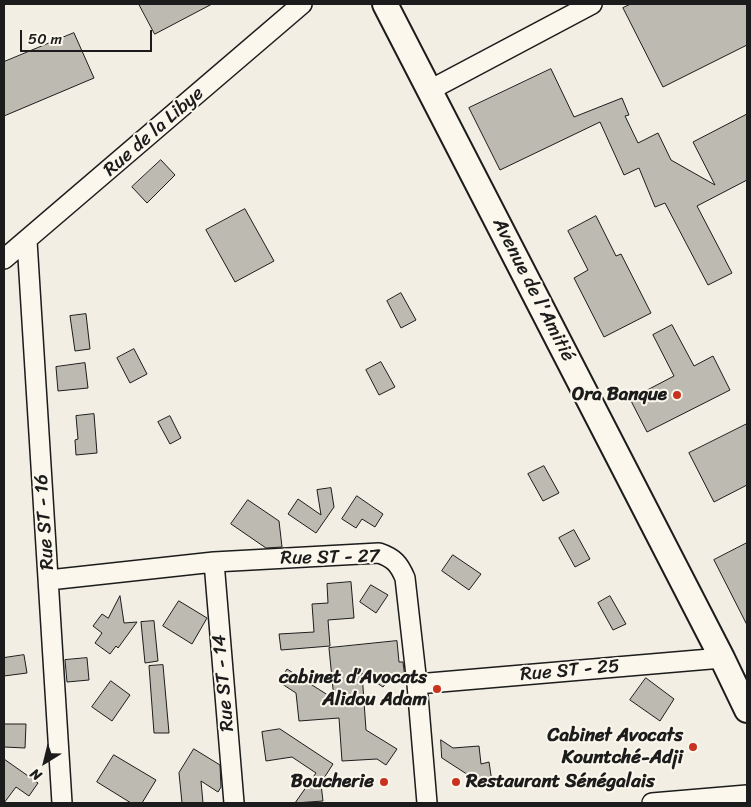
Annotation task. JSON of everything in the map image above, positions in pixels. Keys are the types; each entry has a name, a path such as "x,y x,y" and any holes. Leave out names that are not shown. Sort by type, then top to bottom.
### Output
{"main road":[{"name":"Avenue de l'Amitié","path":"385,4 747,710"}],"street":[{"name":"Rue de la Libye","path":"4,259 302,4"},
{"path":"430,90 592,4"},
{"name":"Rue ST - 16","path":"27,241 62,803"},
{"name":"Rue ST - 27","path":"49,580 214,562 379,553 390,557 398,564 405,578 417,684 427,803"},
{"name":"Rue ST - 14","path":"214,562 234,803"},
{"name":"Rue ST - 25","path":"417,684 722,658"},
{"path":"652,803 747,795"}],"building":[{"path":"139,4 212,4 155,34"},
{"path":"631,4 747,4 747,45 663,87 623,8"},
{"path":"74,33 94,78 4,116 4,62"},
{"path":"551,69 574,117 622,98 629,115 625,116 638,143 658,133 671,160 715,185 693,142 747,114 747,180 697,206 732,273 708,285 665,203 655,207 639,168 624,175 600,122 500,170 469,108"},
{"path":"161,160 175,175 147,203 132,187"},
{"path":"245,209 274,261 235,282 206,230"},
{"path":"596,216 616,256 621,254 651,313 604,337 574,278 588,270 568,231"},
{"path":"401,293 416,320 401,328 387,301"},
{"path":"86,314 90,349 75,351 70,316"},
{"path":"672,325 694,366 713,356 730,390 647,432 630,399 674,376 653,335"},
{"path":"134,349 147,374 130,383 117,358"},
{"path":"381,362 395,387 379,395 366,370"},
{"path":"85,363 88,388 58,391 56,367"},
{"path":"94,414 97,453 76,455 75,440 78,439 76,416"},
{"path":"170,416 181,438 170,444 158,422"},
{"path":"747,424 747,485 714,502 689,453"},
{"path":"544,466 559,493 543,501 528,474"},
{"path":"331,488 334,507 316,533 288,514 298,499 321,515 317,490"},
{"path":"357,496 383,514 375,527 362,519 356,528 342,519"},
{"path":"248,500 279,521 282,547 266,548 231,524"},
{"path":"574,530 590,559 575,567 559,538"},
{"path":"747,543 747,625 714,560"},
{"path":"453,555 481,574 469,590 442,571"},
{"path":"351,582 354,618 328,620 330,646 281,650 279,634 314,632 312,604 328,603 327,584"},
{"path":"371,585 388,595 376,613 360,602"},
{"path":"120,596 124,623 137,622 118,648 116,646 110,654 95,643 102,633 93,626 102,614 108,618"},
{"path":"610,596 626,624 613,630 598,603"},
{"path":"179,601 207,618 192,644 163,626"},
{"path":"154,621 158,661 145,663 141,622"},
{"path":"397,641 399,662 403,662 405,678 389,679 383,687 362,673 366,730 397,749 386,765 377,759 342,761 339,718 299,721 296,693 279,682 287,669 334,699 329,648"},
{"path":"24,655 27,673 4,676 4,658"},
{"path":"87,658 89,680 67,682 65,660"},
{"path":"163,665 169,733 154,733 149,666"},
{"path":"646,678 674,699 660,721 630,700"},
{"path":"111,681 130,695 112,721 92,707"},
{"path":"4,724 26,724 25,748 4,747"},
{"path":"280,729 333,764 324,778 320,776 323,801 295,803 316,773 292,757 266,761 262,732"},
{"path":"441,740 453,748 479,746 481,764 489,762 492,782 479,782 442,758"},
{"path":"194,749 220,765 221,787 218,792 201,781 203,803 182,803 179,773"},
{"path":"114,755 156,780 142,803 131,803 97,782"},
{"path":"4,759 38,783 29,796 16,787 4,803"}],"place":[{"name":"Ora Banque","path":"677,395"},
{"name":"cabinet d’Avocats Alidou Adam","path":"437,689"},
{"name":"Cabinet Avocats Kountché-Adji","path":"693,747"},
{"name":"Boucherie","path":"384,782"},
{"name":"Restaurant Sénégalais","path":"456,782"}]}
